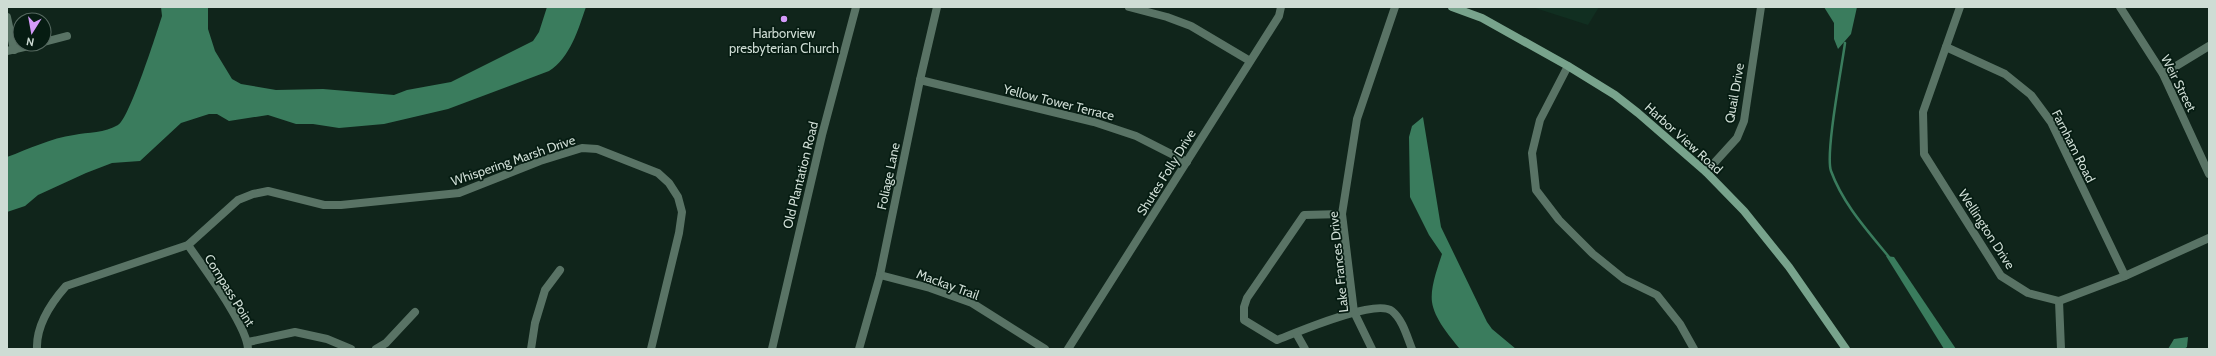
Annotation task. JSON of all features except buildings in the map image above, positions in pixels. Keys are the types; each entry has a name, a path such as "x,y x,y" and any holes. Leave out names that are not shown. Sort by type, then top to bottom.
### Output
{"main road":[{"name":"Harbor View Road","path":"1452,7 1482,18 1568,66 1615,95 1706,172 1744,211 1770,242 1820,309 1846,349"}],"street":[{"name":"Old Plantation Road","path":"772,349 822,135 856,7"},
{"name":"Foliage Lane","path":"859,349 880,275 920,80 937,7"},
{"path":"1129,7 1167,17 1191,26 1250,61"},
{"name":"Shutes Folly Drive","path":"1068,349 1279,16 1281,7"},
{"name":"Lake Frances Drive","path":"1372,349 1354,312 1342,214 1357,119 1395,7"},
{"name":"Quail Drive","path":"1706,172 1737,138 1744,122 1761,7"},
{"name":"Wellington Drive","path":"1960,7 1923,112 1924,154 2001,276 2028,293 2059,301"},
{"name":"Weir Street","path":"2120,7 2163,74 2209,174"},
{"path":"7,17 10,50"},
{"path":"52,40 67,36"},
{"path":"2163,74 2209,46"},
{"name":"Farnham Road","path":"1946,47 2005,74 2032,95 2051,122 2126,276"},
{"path":"1568,66 1540,120 1532,153 1536,190 1559,220 1593,254 1624,279 1657,295 1680,324 1694,349"},
{"name":"Yellow Tower Terrace","path":"920,80 1094,122 1136,136 1187,162"},
{"name":"Whispering Marsh Drive","path":"37,349 39,332 46,315 54,299 66,286 188,246 238,200 253,194 268,191 324,205 342,205 459,193 540,161 582,148 597,149 658,173 669,183 678,197 682,212 679,233 651,349"},
{"path":"1342,214 1304,215 1246,302 1244,320 1277,340 1354,312 1377,307 1391,310 1401,322 1412,349"},
{"path":"2061,349 2059,301 2126,276 2209,238"},
{"name":"Compass Point","path":"188,246 227,304 248,345"},
{"path":"532,349 535,323 545,290 560,270"},
{"name":"Mackay Trail","path":"880,275 930,288 972,303 1045,349"},
{"path":"376,349 386,343 415,312"},
{"path":"248,345 295,332 327,339 351,349"},
{"path":"1296,333 1305,349"}],"shaded area":[{"path":"161,7 208,7 208,29 215,51 232,79 241,84 276,90 323,89 394,95 407,90 451,82 533,41 539,32 547,7 586,7 568,51 563,59 549,71 448,109 384,124 339,128 313,124 296,124 268,115 229,121 217,114 209,114 181,123 140,161 112,163 38,195 25,206 7,212 7,157 65,136 108,130 118,125 123,120 149,56 162,16"},
{"path":"1532,7 1599,7 1588,25"},
{"path":"1824,7 1857,7 1851,34 1838,49 1834,39 1834,23"},
{"path":"1423,117 1441,227 1487,322 1492,329 1516,349 1460,349 1443,327 1433,308 1432,290 1442,254 1429,235 1410,197 1409,137 1412,126"},
{"path":"1886,256 1894,257 1956,349 1944,349"},
{"path":"2188,337 2187,347 2184,349 2168,349 2174,339"}],"waterway":[{"path":"1845,43 1830,147 1831,171 1849,206 1889,257"}],"place":[{"name":"Harborview presbyterian Church","path":"784,19"}]}
